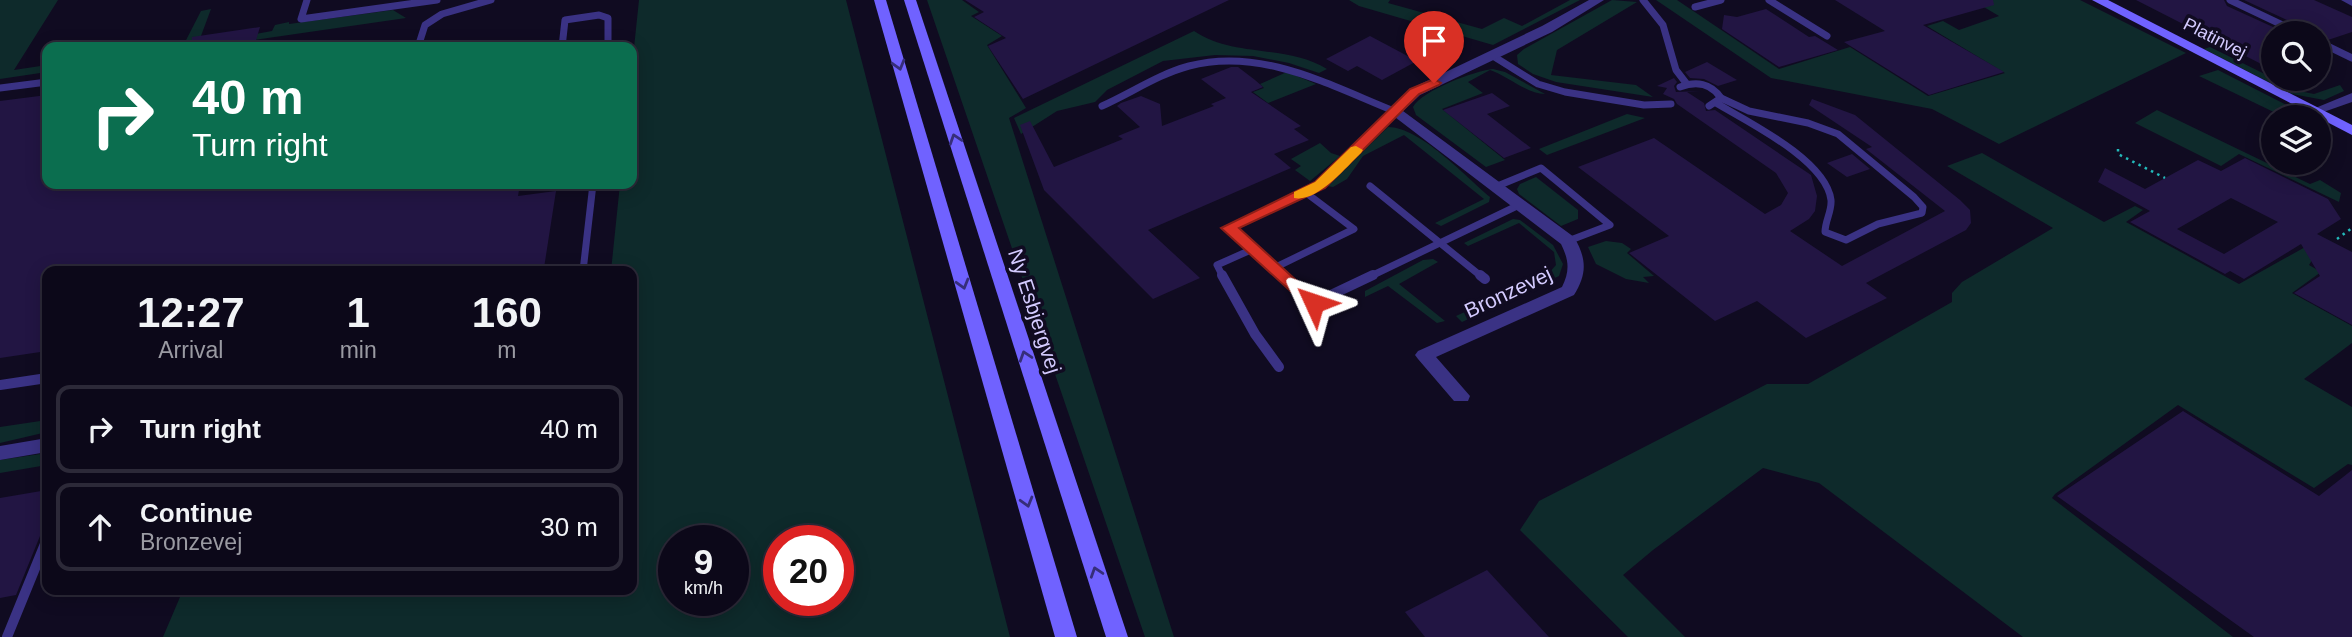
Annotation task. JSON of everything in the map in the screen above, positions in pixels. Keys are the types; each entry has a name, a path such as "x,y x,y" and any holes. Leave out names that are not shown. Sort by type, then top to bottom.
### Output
{"street":[{"path":"880,0 1066,637"},
{"name":"Ny Esbjergvej","path":"910,0 1117,637"},
{"path":"1394,111 1415,92 1493,56 1598,0"},
{"name":"Platinvej","path":"2098,0 2303,105"},
{"path":"2347,0 2352,2"},
{"path":"2331,105 2352,97"},
{"name":"Bronzevej","path":"1394,111 1568,241 1578,258 1577,276 1568,291 1424,355 1461,396"},
{"name":"Platinvej","path":"2331,120 2352,131"},
{"path":"0,453 42,446"}],"lane":[{"path":"307,0 301,19 437,0"},
{"path":"420,42 425,24 433,19 491,0"},
{"path":"1643,0 1663,25 1683,85 1707,86 1719,93 1715,102"},
{"path":"1695,7 1721,0"},
{"path":"1769,0 1827,36"},
{"path":"2230,0 2275,21"},
{"path":"563,42 565,20 598,15 608,18 608,42"},
{"path":"2331,47 2350,56"},
{"path":"1493,56 1538,83 1565,92 1644,105 1671,104"},
{"path":"1102,106 1188,67 1217,60 1241,59 1273,64 1394,111 1320,185 1229,228 1314,303 1519,205"},
{"path":"0,88 42,83"},
{"path":"1715,102 1808,123 1838,134 1914,197 1923,207 1922,213 1878,224 1846,240 1830,236 1825,232 1825,223 1832,211 1830,195 1822,178 1788,149 1715,102"},
{"path":"1495,187 1541,168 1610,225 1568,241"},
{"path":"1370,186 1485,279"},
{"path":"584,266 592,189"},
{"path":"1274,268 1354,229 1305,192"},
{"path":"1253,249 1217,264 1255,334 1279,367"},
{"path":"0,385 42,379"},
{"path":"7,637 42,551"}],"path":[{"path":"2118,149 2118,154 2165,178"},
{"path":"2337,239 2352,228"}],"green space":[{"path":"0,0 58,0 14,70 42,66 42,73 0,79"},
{"path":"639,0 846,0 1010,637 163,637 181,595 637,595 637,266 612,266 619,189 637,189 637,42 635,42"},
{"path":"927,0 962,0 979,12 971,16 1002,36 987,45 1026,108 1009,118 1174,637 1145,637"},
{"path":"1349,0 1390,0 1388,3 1482,29 1504,18 1522,26 1570,0 1580,0 1493,45 1359,6"},
{"path":"1612,0 1637,2 1557,50 1551,75 1636,85 1653,97 1556,82 1533,74 1518,64 1517,55 1524,49"},
{"path":"1656,0 1677,0 1779,69 1850,47 1928,96 2005,73 1927,26 1943,21 1959,30 1999,16 1972,0 2080,0 2186,53 1999,144 1932,109 1771,78"},
{"path":"211,9 199,42 185,42 201,11"},
{"path":"393,10 406,18 240,42 209,42 272,31 275,25 289,22"},
{"path":"1194,31 1226,45 1295,56 1327,69 1319,73 1289,63 1253,56 1215,55 1163,61 1107,90 1095,102 1057,111 1021,134 1014,118"},
{"path":"2210,47 2261,72 2261,78 2204,49"},
{"path":"1493,69 1505,72 1545,94 1531,91 1490,70 1468,82 1483,93 1442,109 1505,160 1486,167 1416,115 1413,107 1438,88 1462,77"},
{"path":"2218,70 2287,105 2261,106 2199,76"},
{"path":"1287,72 1316,84 1268,103 1253,92 1264,88 1260,84"},
{"path":"2340,85 2344,91 2324,100 2286,91 2314,94 2331,91 2331,88"},
{"path":"2157,110 2261,160 2261,165 2239,154 2221,166 2135,123"},
{"path":"1627,114 1645,118 1547,155 1539,149"},
{"path":"1388,127 1401,129 1428,144 1490,197 1489,202 1441,226 1435,223 1484,199 1404,135 1363,156 1347,179 1333,187 1320,185 1333,181"},
{"path":"1320,143 1331,153 1340,156 1310,181 1295,170 1301,166 1291,159"},
{"path":"1982,153 2104,222 2135,206 2143,210 2126,222 2239,284 2307,246 2317,252 2309,265 2321,272 2292,293 2352,326 2352,343 2304,379 2352,407 2352,465 2348,464 2314,488 2178,405 2052,498 2233,637 2023,637 1819,483 1763,468 1623,575 1685,637 1628,637 1520,530 1539,501 1767,384 1808,384 1952,302 1952,293 1962,282 2053,228 1947,166"},
{"path":"2283,175 2291,175 2310,184 2320,180 2341,193 2339,202"},
{"path":"1536,177 1578,210 1578,219 1561,226 1519,194 1517,189 1520,184"},
{"path":"1513,219 1520,220 1553,245 1563,264 1559,276 1462,322 1456,316 1548,274 1556,265 1554,252 1519,223 1468,246 1464,243"},
{"path":"1606,241 1622,243 1631,249 1627,253 1654,276 1643,277 1649,283 1626,279 1596,264 1588,247"},
{"path":"1433,259 1438,262 1399,284 1445,321 1437,323 1388,286 1365,297 1365,291 1423,260"},
{"path":"42,421 42,433 0,443 0,427"},
{"path":"42,454 42,466 0,473 0,460"}],"building":[{"path":"965,0 1229,0 1023,99 988,46 1006,38 974,17 984,12"},
{"path":"1835,0 1993,0 1994,5 1923,25 2004,72 1929,95 1844,42 1885,31"},
{"path":"2136,0 2224,0 2227,6 2261,22 2261,64"},
{"path":"2244,0 2314,0 2352,17 2352,32 2331,39 2331,21 2289,21"},
{"path":"1766,9 1809,37 1815,36 1838,50 1779,67 1722,29 1724,15 1737,17"},
{"path":"260,27 256,42 192,42 192,37"},
{"path":"1370,36 1417,61 1382,80 1357,66 1348,71 1326,59"},
{"path":"1707,62 1737,80 1718,86 1704,79 1690,78 1685,72"},
{"path":"1231,67 1238,67 1263,87 1251,92 1301,126 1294,129 1309,140 1274,154 1291,168 1148,230 1200,278 1153,299 1044,190 1020,125 1030,121 1054,167 1123,139 1118,136 1140,127 1117,106 1121,103 1141,96 1160,104 1162,126 1214,106 1211,104 1226,98 1201,79"},
{"path":"1674,78 1677,82 1674,86 1676,92 1701,91 1687,92 1704,103 1706,111 1715,110 1811,175 1817,196 1815,211 1809,219 1790,231 1842,266 1945,211 1866,149 1872,147 1809,105 1812,99 1855,115 1960,200 1970,210 1971,223 1966,230 1866,283 1887,298 1806,338 1757,301 1715,321 1629,253 1669,236 1578,167 1654,138 1765,214 1781,205 1788,193 1776,173 1677,104 1674,99 1663,94 1667,88 1657,86"},
{"path":"1492,93 1510,106 1487,114 1531,148 1504,158 1443,110"},
{"path":"42,96 42,189 519,189 518,196 556,191 544,266 42,266 42,352 0,358 0,101"},
{"path":"1852,154 1870,169 1847,177 1827,163"},
{"path":"2245,158 2261,166 2261,175 2279,175 2328,199 2341,219 2317,234 2352,252 2352,325 2294,293 2320,276 2301,244 2244,279 2230,271 2225,274 2130,222 2150,211 2098,182 2105,168 2145,189 2198,160 2221,171","holes":["2231,198 2278,222 2224,254 2177,229"]},
{"path":"2183,411 2319,496 2352,470 2352,637 2254,637 2057,496"},
{"path":"42,491 42,535 16,595 0,598 0,498"},
{"path":"1487,570 1549,637 1425,637 1405,612"}],"slow traffic":[{"path":"1299,195 1320,185 1356,150"}],"route":[{"path":"1314,303 1229,228 1320,185 1415,92 1434,83"}]}
